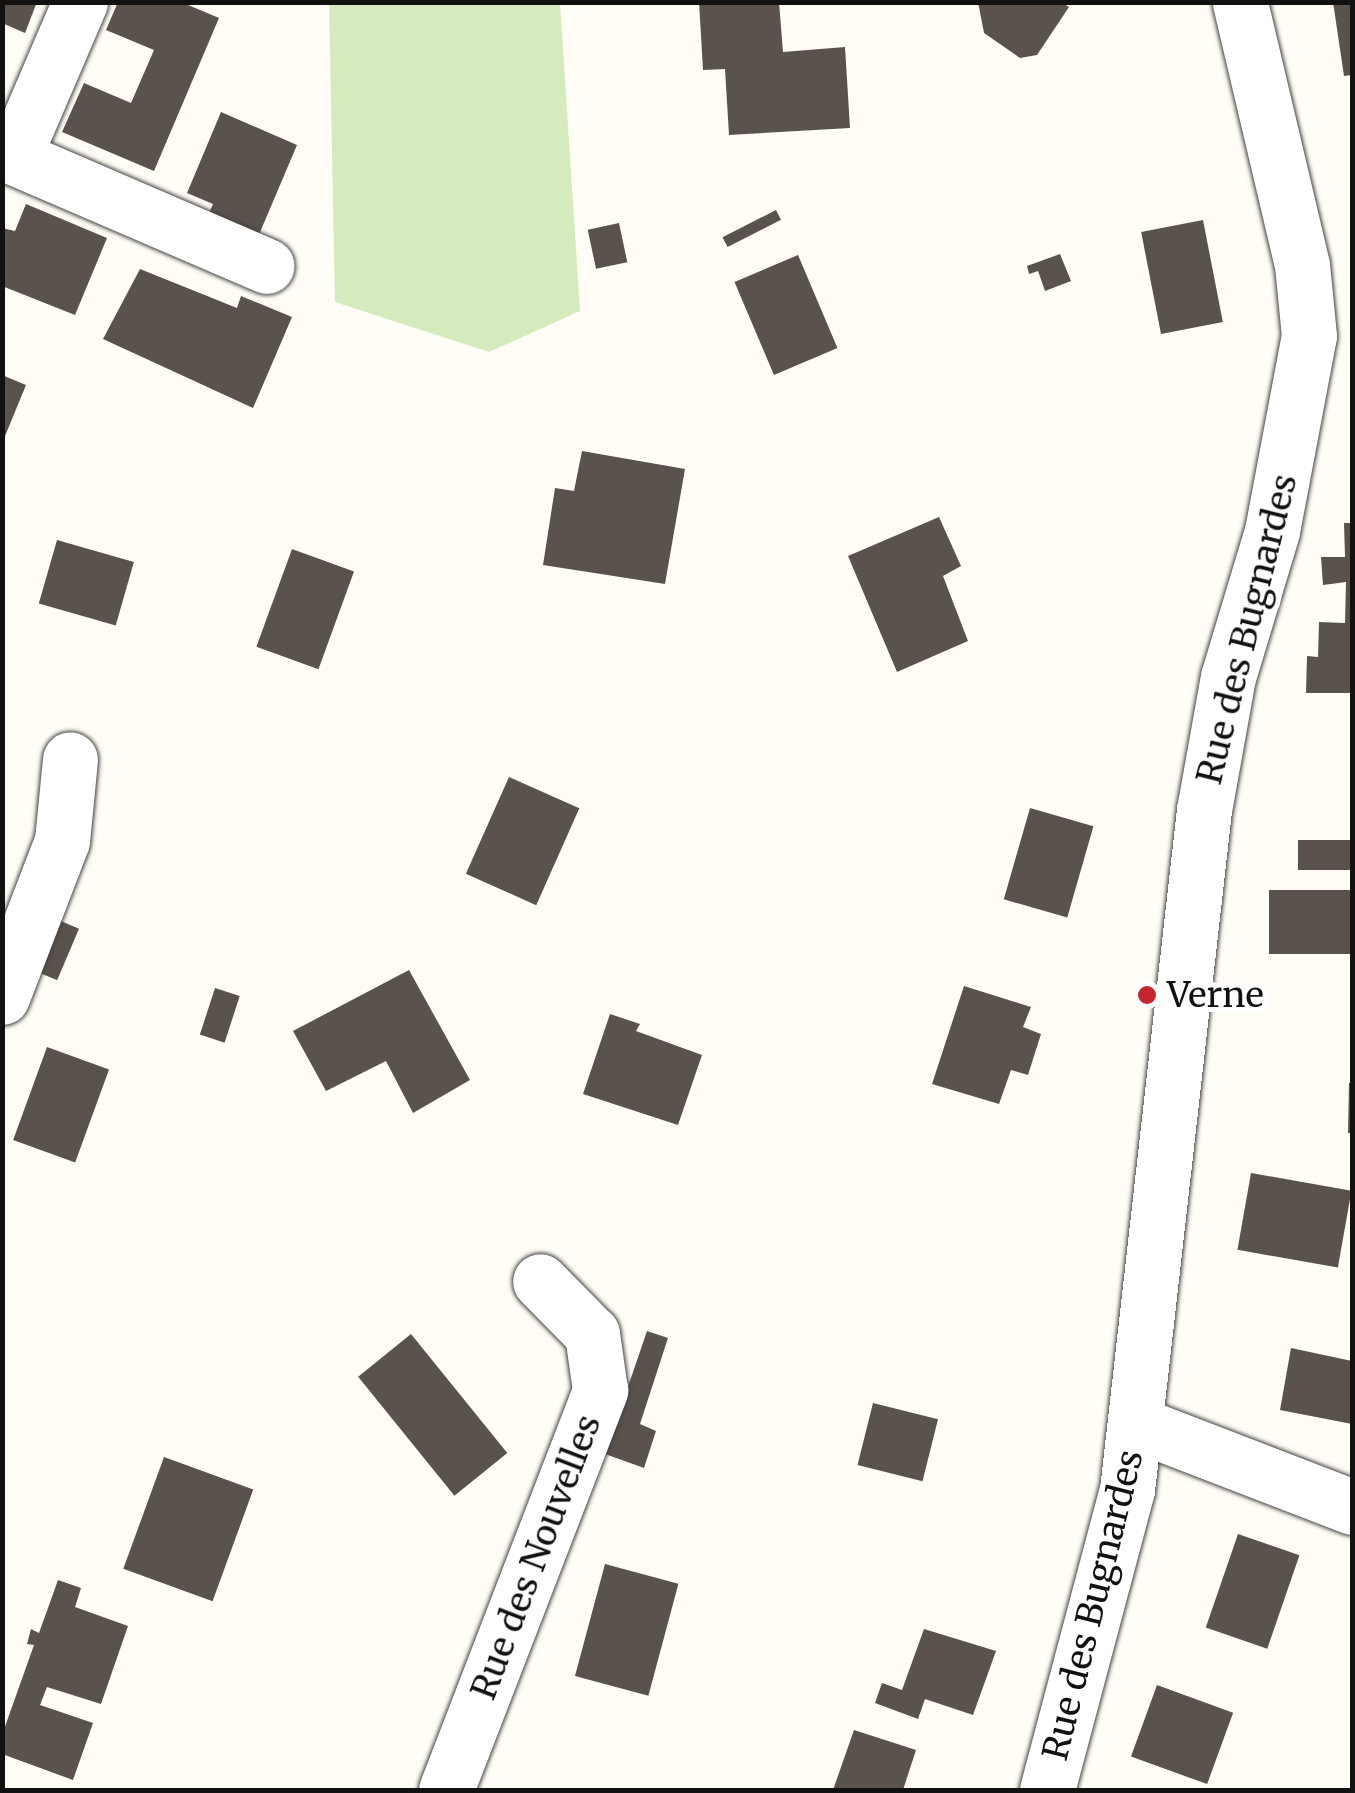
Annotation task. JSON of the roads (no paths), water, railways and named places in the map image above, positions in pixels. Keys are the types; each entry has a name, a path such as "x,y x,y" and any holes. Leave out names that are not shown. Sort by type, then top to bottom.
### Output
{"street":[{"path":"80,2 8,154 266,266"},
{"name":"Rue des Bugnardes","path":"1048,1790 1127,1490 1204,810 1228,677 1272,532 1309,336 1302,265 1240,2"},
{"path":"2,998 62,841 70,758"},
{"name":"Rue des Nouvelles","path":"446,1790 600,1390 592,1334 540,1280"},
{"path":"1137,1424 1352,1507"}],"place":[{"name":"Verne","path":"1147,995"}]}
